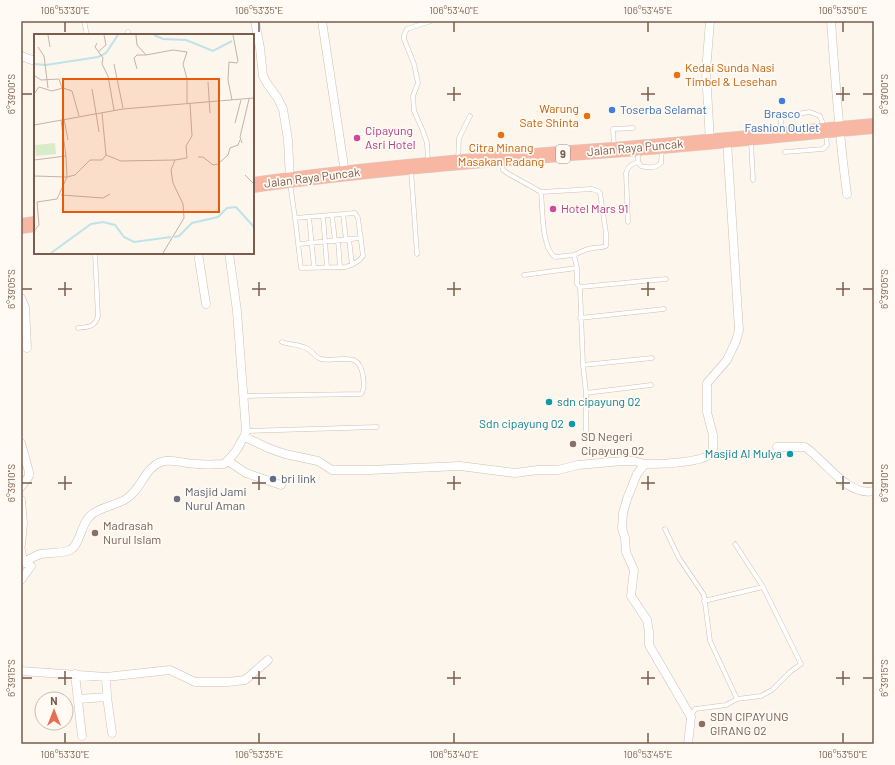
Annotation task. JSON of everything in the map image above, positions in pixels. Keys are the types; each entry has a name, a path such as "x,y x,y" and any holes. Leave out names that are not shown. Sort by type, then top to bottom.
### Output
{"highway":[{"name":"Jalan Raya Puncak","path":"254,186 345,173 410,166 615,149 638,155 661,146 874,126"},
{"path":"21,226 34,224"}],"street":[{"path":"255,21 263,76 277,96 283,109 288,140 290,180"},
{"path":"322,21 345,173"},
{"path":"710,21 706,71 710,142"},
{"path":"831,21 832,130 847,194"},
{"path":"21,56 34,61"},
{"path":"245,434 268,448 318,461 332,470 460,466 515,473 538,470 558,470 578,465 623,460 646,464 680,463 708,456 713,452 713,435 707,412 707,383 727,360 739,330 727,140"},
{"path":"198,254 206,304"},
{"path":"22,562 41,554 71,550 75,546 86,521 90,516 101,509 118,504 134,494 151,468 156,464 169,461 196,464 224,464 235,453 245,434 237,311 229,254"},
{"path":"21,298 25,307 27,348"},
{"path":"21,443 29,472 29,476 21,487"},
{"path":"777,447 805,447 846,483 862,492 874,491"},
{"path":"228,461 246,473 281,486"},
{"path":"646,464 637,474 623,513 622,528 625,538 626,552 634,570 631,596 647,620 649,645 690,717 688,744"},
{"path":"21,500 23,523 21,545"},
{"path":"21,550 22,562"},
{"path":"21,580 31,566 22,562"},
{"path":"21,671 106,677 170,670 195,682 245,680 268,660"},
{"path":"74,674 82,736"},
{"path":"106,677 112,732"},
{"path":"78,699 107,697"}],"lane":[{"path":"84,21 87,34"},
{"path":"428,165 427,143 413,104 413,96 418,83 414,64 404,39 404,35 407,29 430,21"},
{"path":"780,136 781,119 784,116 810,112 820,116 832,130 826,148 823,150 785,152"},
{"path":"458,162 458,138 470,116"},
{"path":"615,149 613,129 633,128"},
{"path":"751,138 753,180"},
{"path":"638,155 641,166 656,167 662,161 661,146"},
{"path":"628,222 626,173 638,155"},
{"path":"501,159 503,170 541,192 592,189 598,191 600,193 606,233 606,246 593,247 580,251 574,255 555,257 549,251 543,222 541,192"},
{"path":"410,166 417,254"},
{"path":"290,180 301,268 340,267 352,265 363,256 358,218 356,214 295,218"},
{"path":"343,214 352,265"},
{"path":"332,215 340,267"},
{"path":"323,216 327,267"},
{"path":"309,217 314,267"},
{"path":"299,244 361,238"},
{"path":"78,328 91,327 97,321 95,254"},
{"path":"574,255 577,268 577,284 580,287 580,318 586,393 586,431"},
{"path":"524,274 577,268"},
{"path":"580,287 666,279"},
{"path":"580,318 664,309"},
{"path":"243,396 361,394 363,392 364,385 361,367 358,362 351,360 321,359 314,356 307,348 289,345 282,342"},
{"path":"583,365 652,358"},
{"path":"586,393 651,385"},
{"path":"245,434 377,427"},
{"path":"664,529 679,558 704,595 710,641 737,700"},
{"path":"690,717 695,709 726,706 737,700 761,696 772,690 790,672 802,664 762,587 734,544"},
{"path":"704,601 762,587"}],"place":[{"name":"Kedai Sunda Nasi Timbel & Lesehan","path":"677,75"},
{"name":"Brasco Fashion Outlet","path":"782,101"},
{"name":"Toserba Selamat","path":"612,110"},
{"name":"Warung Sate Shinta","path":"587,116"},
{"name":"Citra Minang Masakan Padang","path":"501,135"},
{"name":"Cipayung Asri Hotel","path":"357,138"},
{"name":"Hotel Mars 91","path":"553,209"},
{"name":"sdn cipayung 02","path":"549,402"},
{"name":"Sdn cipayung 02","path":"572,424"},
{"name":"SD Negeri Cipayung 02","path":"573,444"},
{"name":"Masjid Al Mulya","path":"790,454"},
{"name":"bri link","path":"273,479"},
{"name":"Masjid Jami Nurul Aman","path":"177,499"},
{"name":"Madrasah Nurul Islam","path":"95,533"},
{"name":"SDN CIPAYUNG GIRANG 02","path":"702,724"}]}
